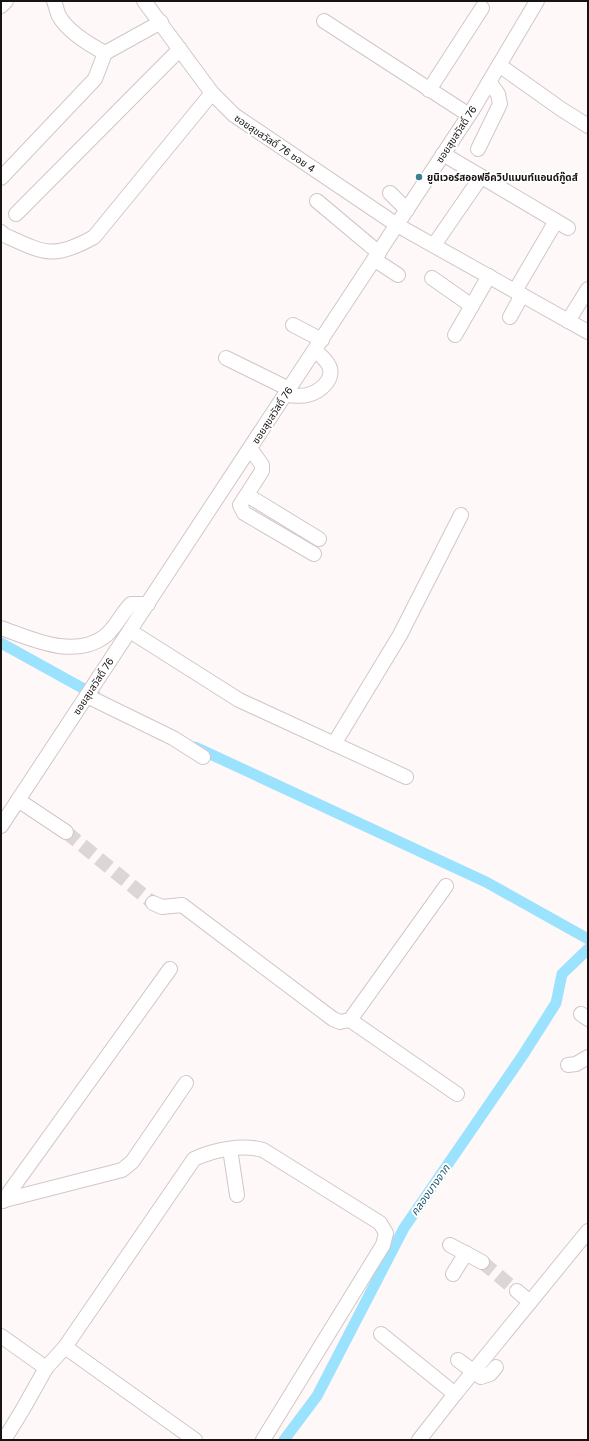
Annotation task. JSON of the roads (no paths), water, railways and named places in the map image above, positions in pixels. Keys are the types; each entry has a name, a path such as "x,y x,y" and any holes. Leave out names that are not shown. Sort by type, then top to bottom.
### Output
{"street":[{"path":"1,6 6,1"},
{"path":"54,1 59,16 74,32 86,44 105,53"},
{"name":"ซอยสุขสวัสดิ์ 76 ซอย 4","path":"144,1 212,93 234,115 397,225 588,332"},
{"name":"ซอยสุขสวัสดิ์ 76","path":"1,826 469,115 537,1"},
{"path":"429,90 482,8"},
{"path":"324,21 469,115"},
{"path":"1,178 95,79 105,53 161,22"},
{"path":"16,214 180,49"},
{"path":"500,65 561,109 588,126"},
{"path":"478,149 500,104 498,94 489,82"},
{"path":"1,232 4,235 42,252 60,252 75,248 94,237 212,93"},
{"path":"443,154 562,225 519,293 510,317"},
{"path":"434,245 481,176"},
{"path":"390,193 407,210"},
{"path":"317,202 398,275"},
{"path":"455,335 489,276"},
{"path":"432,278 472,306"},
{"path":"568,321 588,289"},
{"path":"226,358 287,392 306,396 315,393 326,384 331,371 319,345 293,325"},
{"path":"250,448 262,465 262,471 240,506 244,513 314,554"},
{"path":"247,495 319,539"},
{"path":"334,744 400,635 461,515"},
{"path":"1,628 45,643 62,647 86,644 104,637 131,604 148,604"},
{"path":"130,631 239,700 406,777"},
{"path":"88,695 173,738 203,757"},
{"path":"18,800 66,832"},
{"path":"153,903 162,907 182,905 333,1019 340,1022 350,1020 446,886"},
{"path":"2,1201 170,969"},
{"path":"350,1020 457,1094"},
{"path":"568,1065 576,1064 588,1057"},
{"path":"2,1201 122,1170 132,1162 186,1083"},
{"path":"4,1440 46,1368 65,1347 194,1159 204,1154 249,1147 263,1150 380,1223 386,1233 383,1245 263,1440"},
{"path":"230,1149 237,1194"},
{"path":"419,1440 473,1371 588,1231"},
{"path":"450,1245 482,1262"},
{"path":"453,1274 466,1254"},
{"path":"517,1291 530,1302"},
{"path":"381,1334 455,1394"},
{"path":"1,1336 46,1368"},
{"path":"65,1347 195,1440"},
{"path":"458,1360 481,1377 486,1376 496,1367"}],"waterway":[{"path":"1,643 95,695"},
{"path":"195,747 486,882 588,939"},
{"name":"คลองบางจาก","path":"284,1440 317,1396 404,1228 523,1055 556,1003 562,974 588,949"}],"tunnel":[{"path":"66,832 153,903"},
{"path":"482,1262 517,1291"}],"place":[{"name":"ยูนิเวอร์สออฟอีควิปแมนท์แอนด์กู๊ดส์","path":"419,177"}]}
